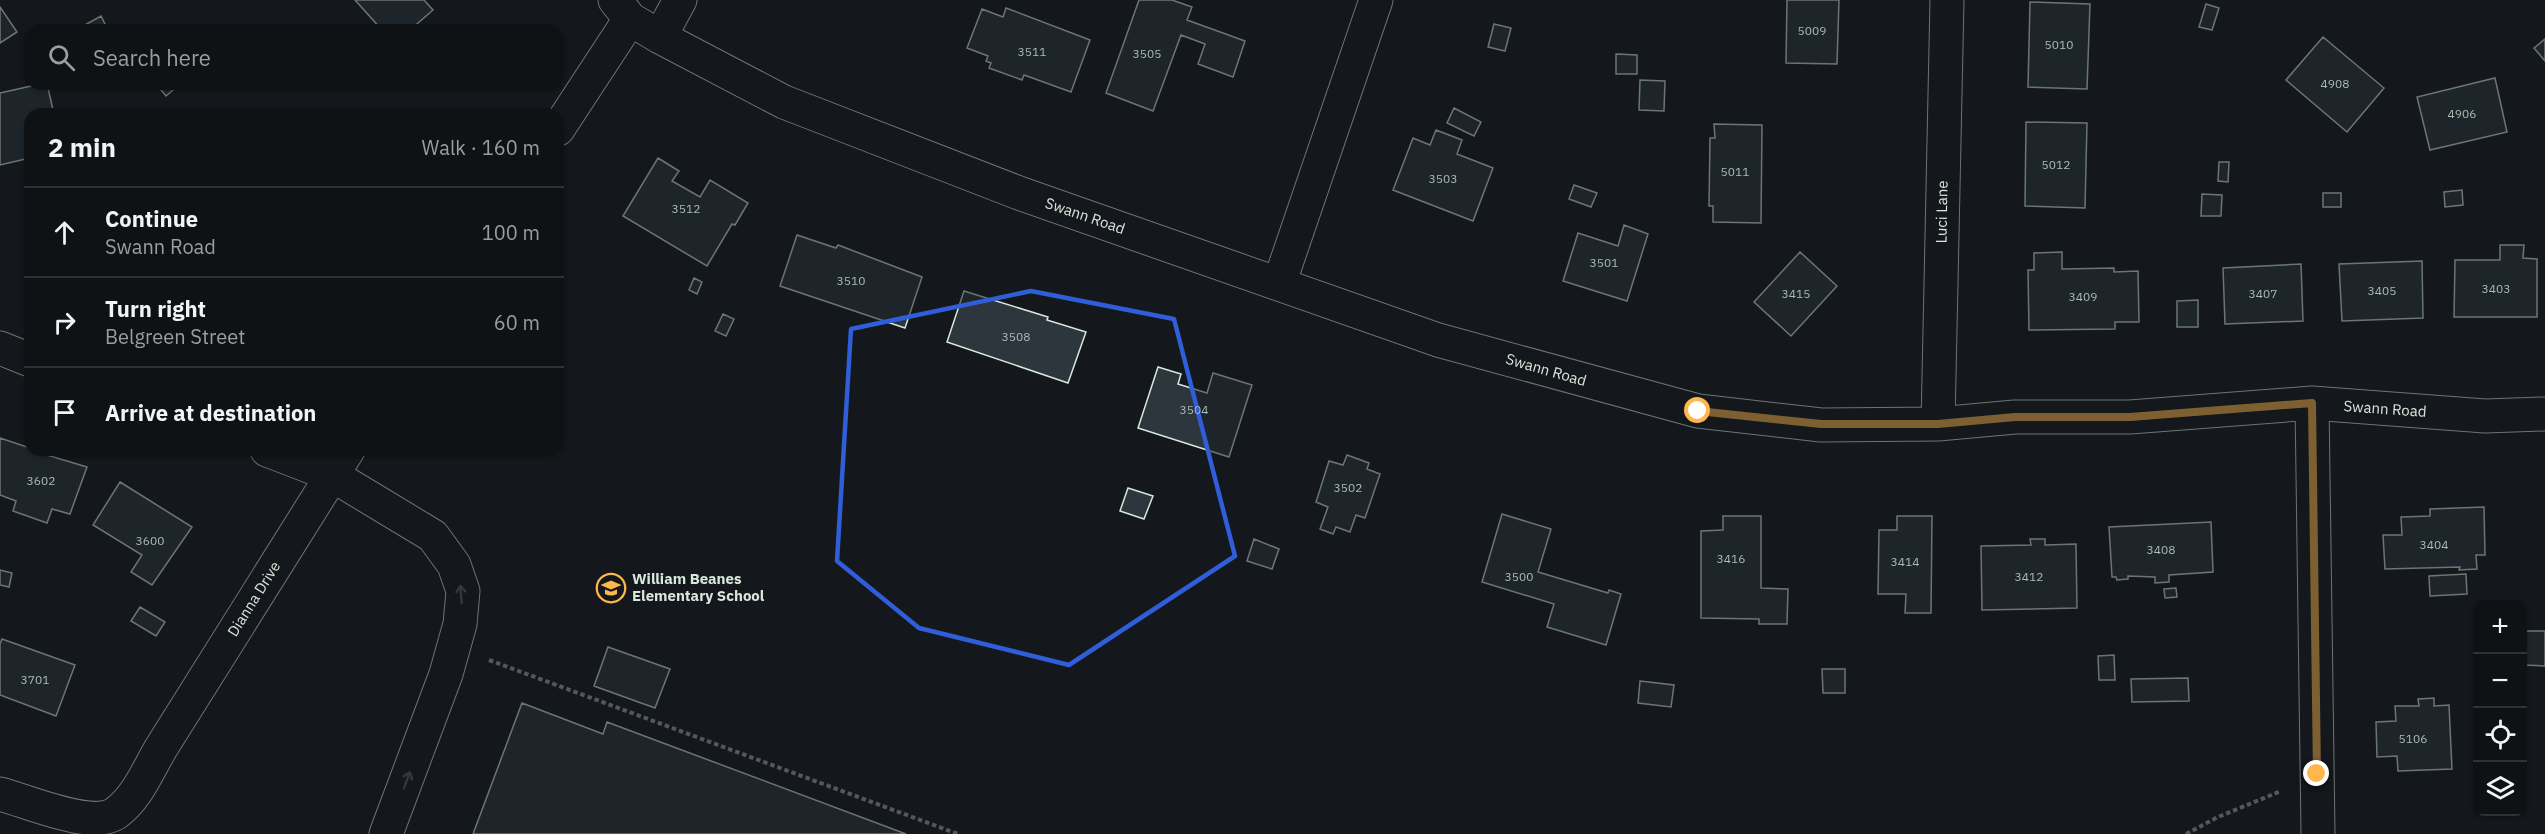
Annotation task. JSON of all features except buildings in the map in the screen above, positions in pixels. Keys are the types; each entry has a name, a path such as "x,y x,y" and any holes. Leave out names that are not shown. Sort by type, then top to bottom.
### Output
{"street":[{"path":"660,38 680,0"},
{"path":"1279,284 1376,0"},
{"name":"Luci Lane","path":"1938,424 1947,0"},
{"path":"564,118 623,9"},
{"name":"Swann Road","path":"623,9 660,38 784,102 1019,193 1438,340 1698,411 1821,424 1938,424 2015,417 2130,417 2312,403 2485,417 2545,414"},
{"path":"0,348 24,358"},
{"path":"2312,403 2318,834"},
{"path":"304,456 340,462 433,536 454,565 463,591 460,624 453,647 386,834"},
{"name":"Dianna Drive","path":"121,825 132,798 161,748 340,462"},
{"path":"0,794 83,818 105,819 121,825"}],"path":[{"path":"453,647 958,834"},
{"path":"2186,834 2317,774"}],"highlighted area":[{"path":"1031,291 1174,319 1235,556 1069,665 919,628 837,561 851,329"}],"place":[{"name":"William Beanes Elementary School","path":"611,588"}],"route":[{"path":"1698,411 1821,424 1938,424 2015,417 2130,417 2312,403 2317,774"}]}
